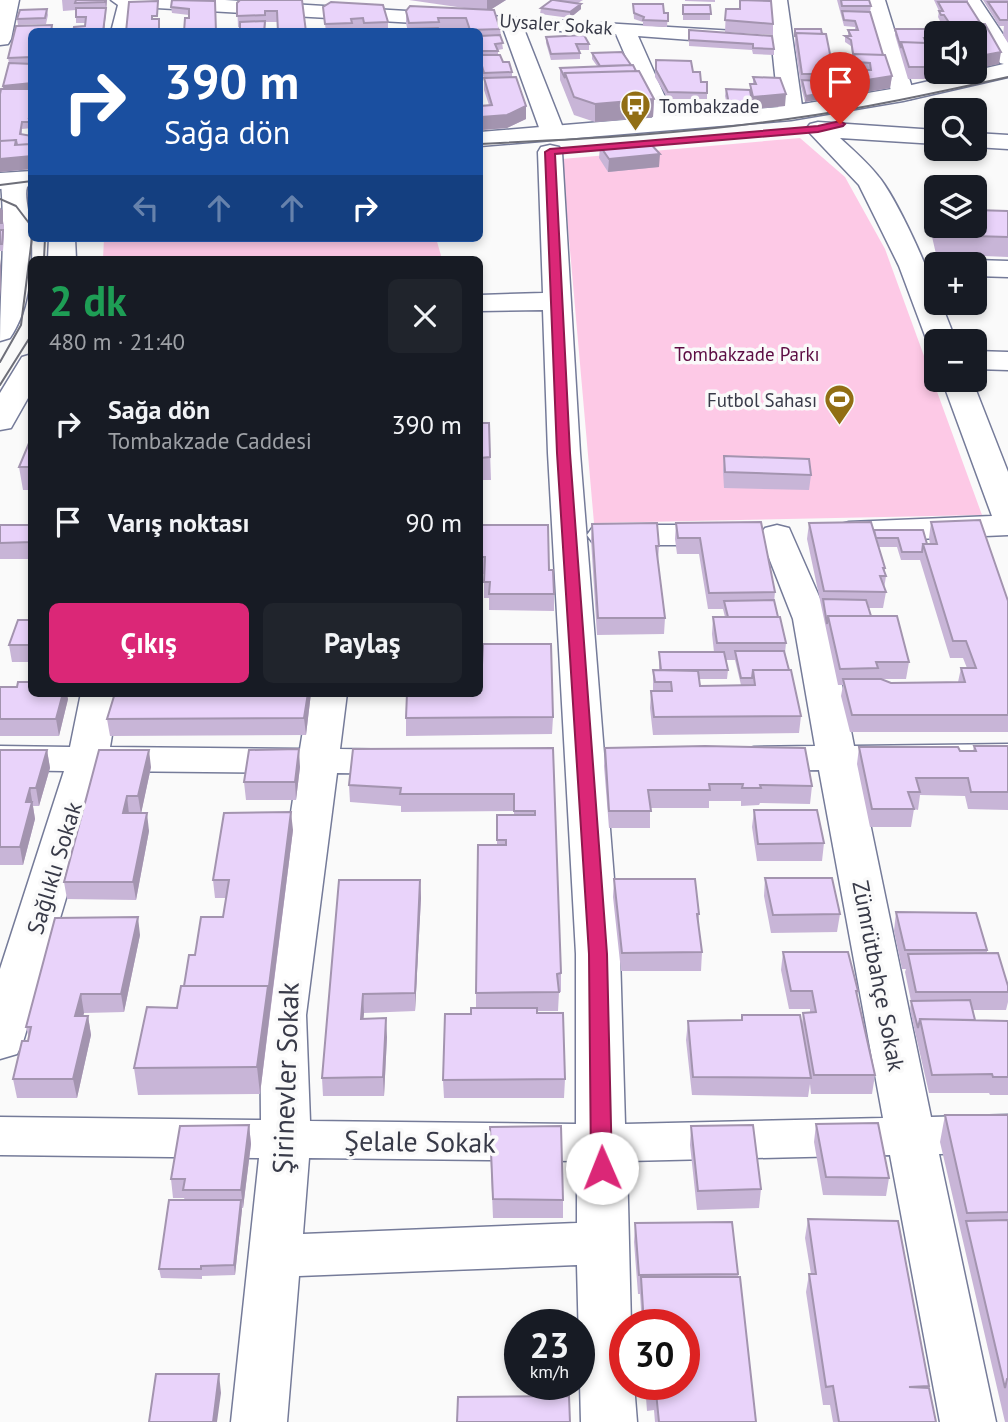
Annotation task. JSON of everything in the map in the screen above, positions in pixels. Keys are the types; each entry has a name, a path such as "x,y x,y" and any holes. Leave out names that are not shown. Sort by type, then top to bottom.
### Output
{"street":[{"path":"0,39 9,0"},
{"name":"Uysaler Sokak","path":"121,0 234,3 398,23 432,15 624,29 675,21 780,40"},
{"path":"535,0 511,22 552,143 557,535 600,764 598,954 605,1360 609,1422"},
{"path":"777,0 791,113"},
{"path":"875,0 903,94"},
{"path":"970,0 1008,58"},
{"path":"122,28 130,1"},
{"path":"231,28 234,3"},
{"path":"320,14 432,15"},
{"path":"624,29 665,124"},
{"path":"483,157 665,124 791,113 903,94 1008,70"},
{"path":"818,129 1008,91"},
{"path":"818,129 870,182 924,264"},
{"path":"483,139 552,143 818,129 924,136"},
{"path":"987,140 1008,142"},
{"path":"2,325 19,247 16,186"},
{"path":"987,268 1008,269"},
{"path":"483,303 556,301"},
{"path":"987,360 1008,361"},
{"path":"0,421 28,370"},
{"path":"962,392 1008,515"},
{"path":"557,535 800,534 1008,525"},
{"name":"Zümrütbahçe Sokak","path":"800,534 811,619 836,757 968,1422"},
{"name":"Sağlıklı Sokak","path":"0,1042 88,758 99,697"},
{"name":"Şirinevler Sokak","path":"259,1422 286,1139 283,1015 327,697"},
{"path":"725,760 1008,756"},
{"path":"0,758 439,763"},
{"path":"546,764 600,764"},
{"name":"Şelale Sokak","path":"0,1136 601,1143 910,1134 1008,1134"},
{"path":"275,1256 603,1243"}],"green space":[{"name":"Tombakzade Parkı","path":"800,138 845,177 885,249 924,356 924,392 937,392 982,515 594,523 562,159"},
{"path":"104,242 437,242 441,256 103,256"}],"building":[{"path":"76,0 105,0 105,2 75,3"},
{"path":"172,0 215,1 216,28 184,28 185,18 189,18 189,9 171,7"},
{"path":"240,0 302,0 306,28 278,28 277,11 265,11 265,15 237,16 237,3"},
{"path":"552,0 581,4 570,12 541,8"},
{"path":"740,0 771,1 773,24 725,20 726,9 740,9"},
{"path":"841,0 869,0 871,6 842,6"},
{"path":"158,1 157,16 152,16 152,19 159,19 159,28 126,28 129,2"},
{"path":"331,2 383,5 388,22 364,23 363,18 351,19 352,23 325,24 323,7"},
{"path":"938,2 967,2 979,21 948,21 939,11 943,11"},
{"path":"988,2 1008,2 1008,20 1000,20"},
{"path":"633,4 663,4 664,13 668,13 668,21 643,20 644,17 634,13"},
{"path":"683,5 710,5 711,14 683,14"},
{"path":"410,6 494,10 500,29 469,28 466,18 438,18 439,22 409,23 406,11"},
{"path":"76,8 106,8 104,28 74,28 85,26 86,17 76,17"},
{"path":"47,9 45,18 17,19 20,10"},
{"path":"842,11 870,12 883,55 854,54 854,60 851,40 845,36 851,36 848,30 858,30 855,21 844,20"},
{"path":"265,21 264,28 240,28 240,22"},
{"path":"52,25 52,28 28,28 28,57 8,58 16,26"},
{"path":"987,28 1001,52 987,55"},
{"path":"795,29 821,29 822,34 796,33 795,37"},
{"path":"895,29 924,29 924,43 901,42 901,48"},
{"path":"689,30 772,36 774,49 753,48 753,44 689,40"},
{"path":"796,33 826,34 834,74 802,74"},
{"path":"500,35 503,43 495,44 498,51 483,51 483,36"},
{"path":"584,35 589,44 576,44 580,53 551,54 546,37"},
{"path":"901,42 924,43 924,67 909,67"},
{"path":"622,52 631,65 600,66 592,53"},
{"path":"854,54 885,55 892,76 867,80 865,70 871,70 870,63 856,62"},
{"path":"483,55 500,55 503,62 509,62 512,72 484,73"},
{"path":"656,60 691,61 693,72 700,72 701,82 707,82 707,93 668,92 656,70"},
{"path":"9,63 28,64 28,83 3,86"},
{"path":"633,65 636,71 565,73 565,78 560,68"},
{"path":"639,71 654,99 595,104 574,97 565,73"},
{"path":"864,75 867,86 806,96 802,80 840,82 841,76"},
{"path":"516,77 526,106 507,115 483,117 483,106 492,105 484,78"},
{"path":"753,77 780,78 786,94 753,97 750,84 756,84"},
{"path":"1,89 28,89 28,122 22,122 20,134 28,135 28,144 17,145 16,140 0,141"},
{"path":"726,89 750,90 752,102 729,104"},
{"path":"16,140 15,145 28,144 28,156 0,159 0,141"},
{"path":"648,141 660,154 609,159 600,146"},
{"path":"987,210 1008,211 1008,237 987,236"},
{"path":"0,230 3,230 2,244 0,244"},
{"path":"483,423 489,423 490,457 483,458"},
{"path":"28,446 28,467 19,467"},
{"path":"724,456 809,459 811,475 725,472"},
{"path":"980,520 1008,601 1008,715 852,715 843,679 881,679 891,683 965,682 961,668 976,668 966,641 953,641 923,544 937,544 931,522"},
{"path":"761,522 775,592 709,593 700,538 678,538 676,523"},
{"path":"871,522 885,568 886,576 880,576 886,592 824,591 809,523"},
{"path":"657,523 659,546 656,546 665,618 598,618 592,524"},
{"path":"0,525 28,525 28,542 0,543"},
{"path":"483,525 548,525 549,570 553,570 554,594 489,594 490,582 484,582"},
{"path":"874,530 923,530 927,544 923,544 922,552 902,552 898,538 876,538"},
{"path":"823,599 866,600 871,616 828,616 827,624"},
{"path":"774,600 778,617 728,617 724,601"},
{"path":"828,616 897,616 909,662 876,662 878,668 840,669"},
{"path":"713,617 780,617 786,643 717,643"},
{"path":"18,620 28,620 28,645 9,645"},
{"path":"483,644 551,644 553,717 406,718 407,697 483,697"},
{"path":"735,651 784,651 789,670 753,670 752,678 741,678"},
{"path":"659,652 724,652 728,670 661,670"},
{"path":"653,670 698,671 700,686 755,685 753,670 791,670 801,716 654,717 651,691 672,691 671,682 655,682"},
{"path":"18,682 28,682 28,697 62,697 56,719 0,719 0,687 17,687"},
{"path":"114,697 307,697 304,718 107,719"},
{"path":"974,746 1008,746 1008,792 971,792 968,778 916,778 920,792 908,792 914,809 872,809 859,747 958,747 960,751 976,751"},
{"path":"553,748 561,973 557,974 559,992 476,993 478,845 506,845 506,840 497,840 497,815 535,815 535,811 514,811 514,794 400,794 401,788 349,785 353,749"},
{"path":"605,748 805,748 812,786 760,785 761,788 742,788 743,784 709,784 710,790 648,790 651,811 609,811"},
{"path":"299,749 295,782 244,782 249,750"},
{"path":"0,750 47,750 36,788 30,788 26,802 32,802 20,847 0,847"},
{"path":"99,750 149,750 138,796 127,796 123,813 147,813 133,882 64,882"},
{"path":"754,810 817,810 824,843 758,844"},
{"path":"291,812 268,994 268,986 184,986 189,955 195,955 201,917 223,917 229,880 213,880 224,813"},
{"path":"765,878 832,878 840,914 773,915"},
{"path":"614,879 695,879 702,952 622,953"},
{"path":"339,880 420,880 415,993 363,994 361,1019 386,1018 383,1077 322,1078"},
{"path":"896,912 976,913 987,950 905,950"},
{"path":"138,917 121,994 81,994 75,1016 88,1016 73,1079 13,1079 22,1041 28,1041 31,1027 26,1027 55,918"},
{"path":"783,952 848,952 875,1075 814,1075 803,1013 816,1012 812,991 791,991"},
{"path":"998,953 1008,992 916,992 908,954"},
{"path":"181,986 268,986 257,1067 134,1068 147,1007 177,1008"},
{"path":"970,1000 975,1020 920,1019 918,1028 911,1001"},
{"path":"471,1008 537,1008 537,1013 563,1013 565,1079 443,1080 445,1014 471,1014"},
{"path":"742,1015 800,1015 811,1078 693,1077 688,1021 742,1020"},
{"path":"920,1019 1008,1021 1008,1077 993,1077 992,1074 932,1075"},
{"path":"945,1115 1008,1115 1008,1212 967,1213"},
{"path":"878,1123 889,1178 826,1177 816,1124"},
{"path":"249,1125 241,1190 183,1190 185,1179 171,1179 180,1126"},
{"path":"753,1125 761,1189 698,1191 691,1126"},
{"path":"561,1126 563,1200 493,1199 490,1127"},
{"path":"169,1200 241,1200 234,1265 201,1266 201,1269 159,1269"},
{"path":"808,1219 898,1221 929,1386 909,1387 929,1388 936,1422 839,1422 833,1386 826,1387 809,1274 816,1274"},
{"path":"1008,1220 1008,1379 1005,1388 966,1221"},
{"path":"732,1222 738,1274 639,1275 635,1223"},
{"path":"641,1277 740,1277 756,1422 659,1422 657,1400 700,1400 700,1309 643,1309"},
{"path":"156,1374 219,1374 213,1422 149,1422"},
{"path":"458,1397 569,1400 570,1422 457,1422"}],"tram line":[{"path":"483,144 711,129 871,106 1008,77"},
{"path":"0,185 28,182"},
{"path":"0,199 16,206 28,222"},
{"path":"30,256 31,242"},
{"path":"44,256 45,242"},
{"path":"0,362 21,325 28,270"},
{"path":"0,385 28,340"}],"place":[{"name":"Tombakzade","path":"636,133"},
{"name":"Futbol Sahası","path":"840,427"}],"route":[{"path":"602,1168 598,954 564,453 550,152 818,129 840,124"}]}
